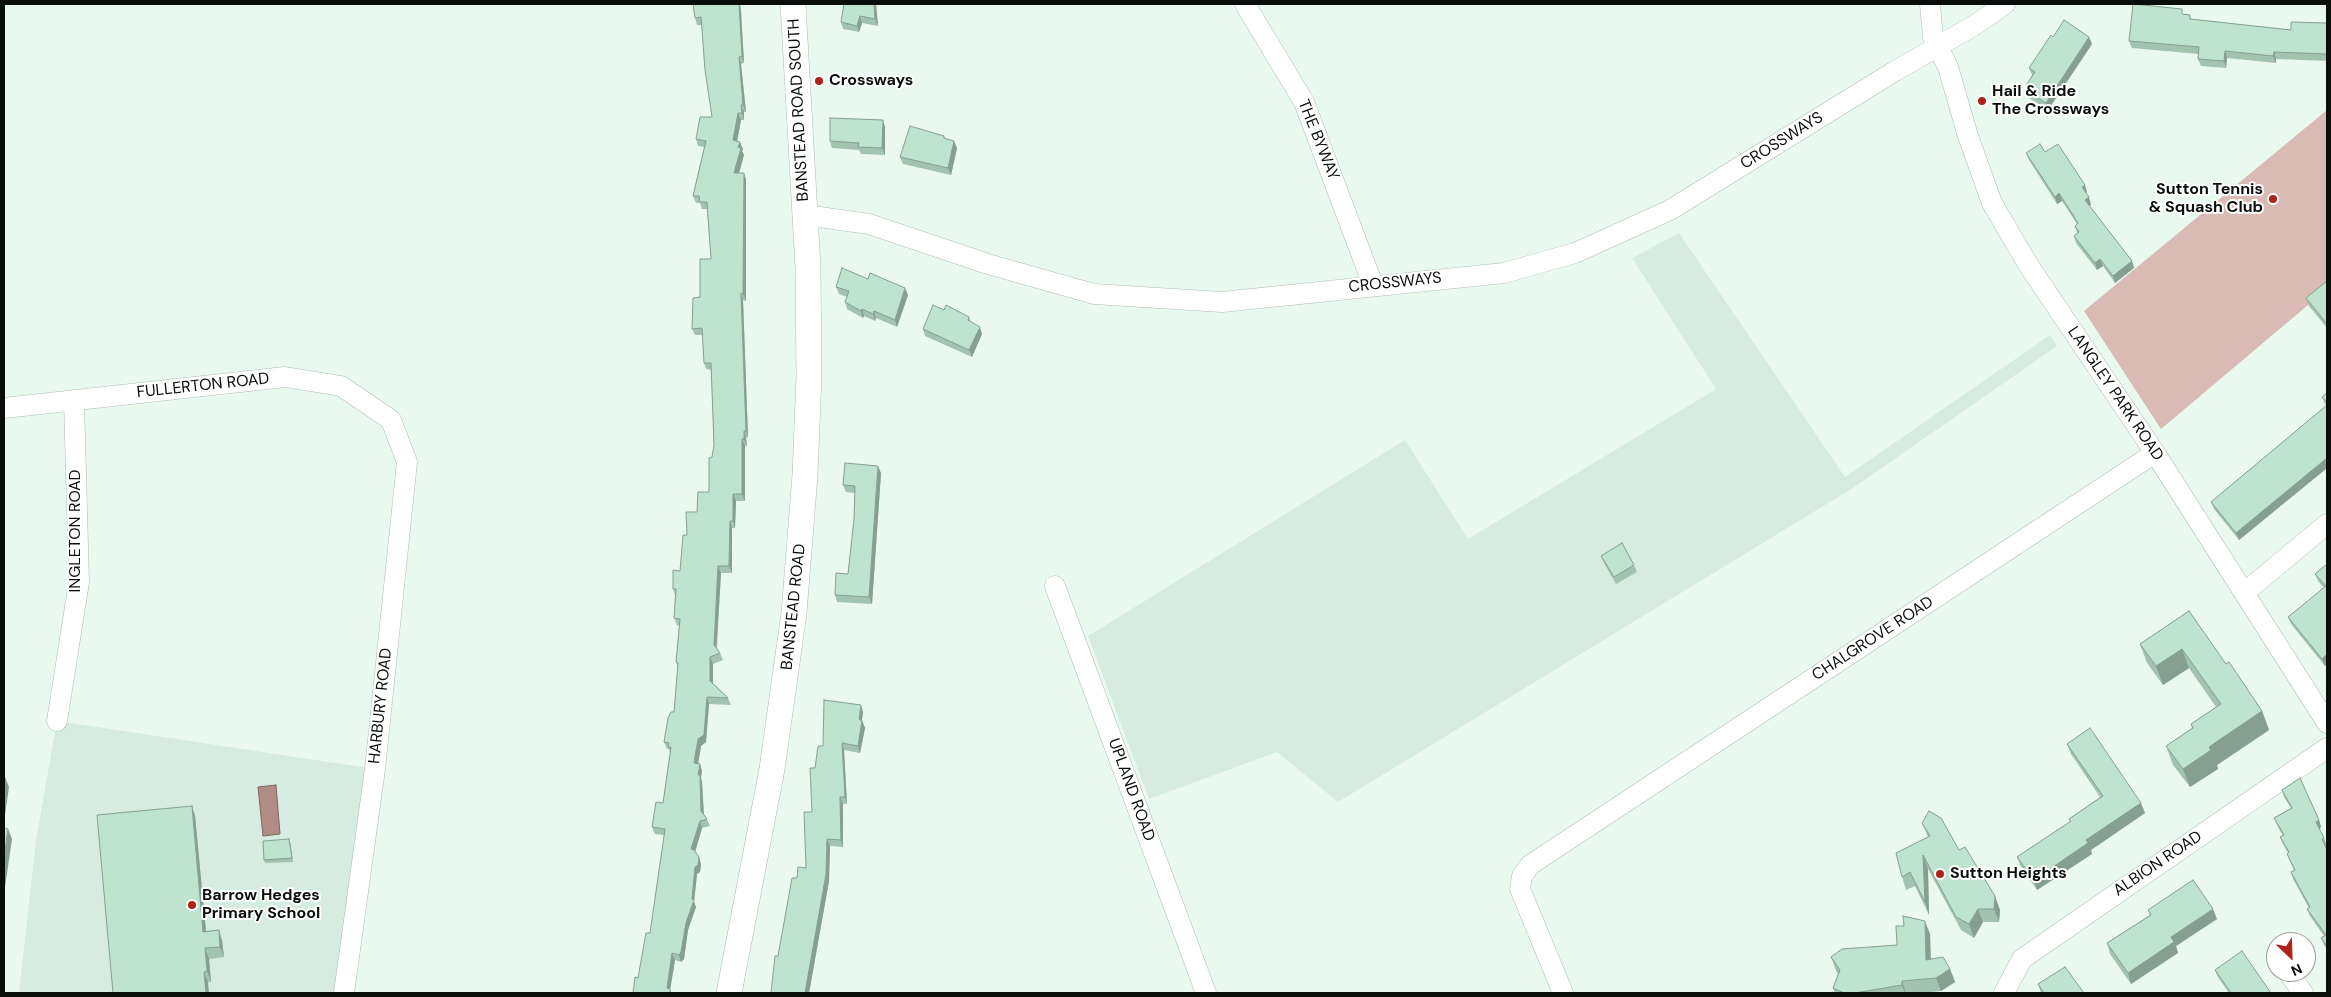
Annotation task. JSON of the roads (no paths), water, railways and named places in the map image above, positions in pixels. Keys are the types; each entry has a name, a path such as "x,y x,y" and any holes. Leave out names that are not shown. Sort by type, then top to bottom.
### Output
{"street":[{"name":"BANSTEAD ROAD SOUTH","path":"793,4 805,215"},
{"name":"THE BYWAY","path":"1245,4 1304,102 1373,285"},
{"path":"1930,4 1931,29 1938,47"},
{"name":"CROSSWAYS","path":"805,215 869,224 988,264 1094,294 1222,302 1504,273 1575,253 1670,210 1887,76 1938,47 2005,4"},
{"name":"LANGLEY PARK ROAD","path":"1938,47 1948,67 1968,136 1992,203 2029,266 2155,453 2327,724"},
{"name":"BANSTEAD ROAD","path":"729,993 772,769 794,613 806,475 809,376 805,215"},
{"name":"FULLERTON ROAD","path":"4,408 285,377 341,386 391,420"},
{"name":"INGLETON ROAD","path":"56,721 79,582 74,400"},
{"name":"HARBURY ROAD","path":"344,993 375,769 406,462 391,420"},
{"name":"CHALGROVE ROAD","path":"1563,993 1520,889 1522,876 1530,865 2155,453"},
{"path":"2244,593 2327,524"},
{"name":"UPLAND ROAD","path":"1055,586 1206,993"},
{"name":"ALBION ROAD","path":"2004,993 2022,959 2327,748"},
{"path":"2295,982 2302,993"}],"place":[{"name":"Crossways","path":"819,81"},
{"name":"Hail & Ride The Crossways","path":"1982,101"},
{"name":"Sutton Tennis & Squash Club","path":"2273,199"},
{"name":"Sutton Heights","path":"1940,874"},
{"name":"Barrow Hedges Primary School","path":"192,905"}]}
